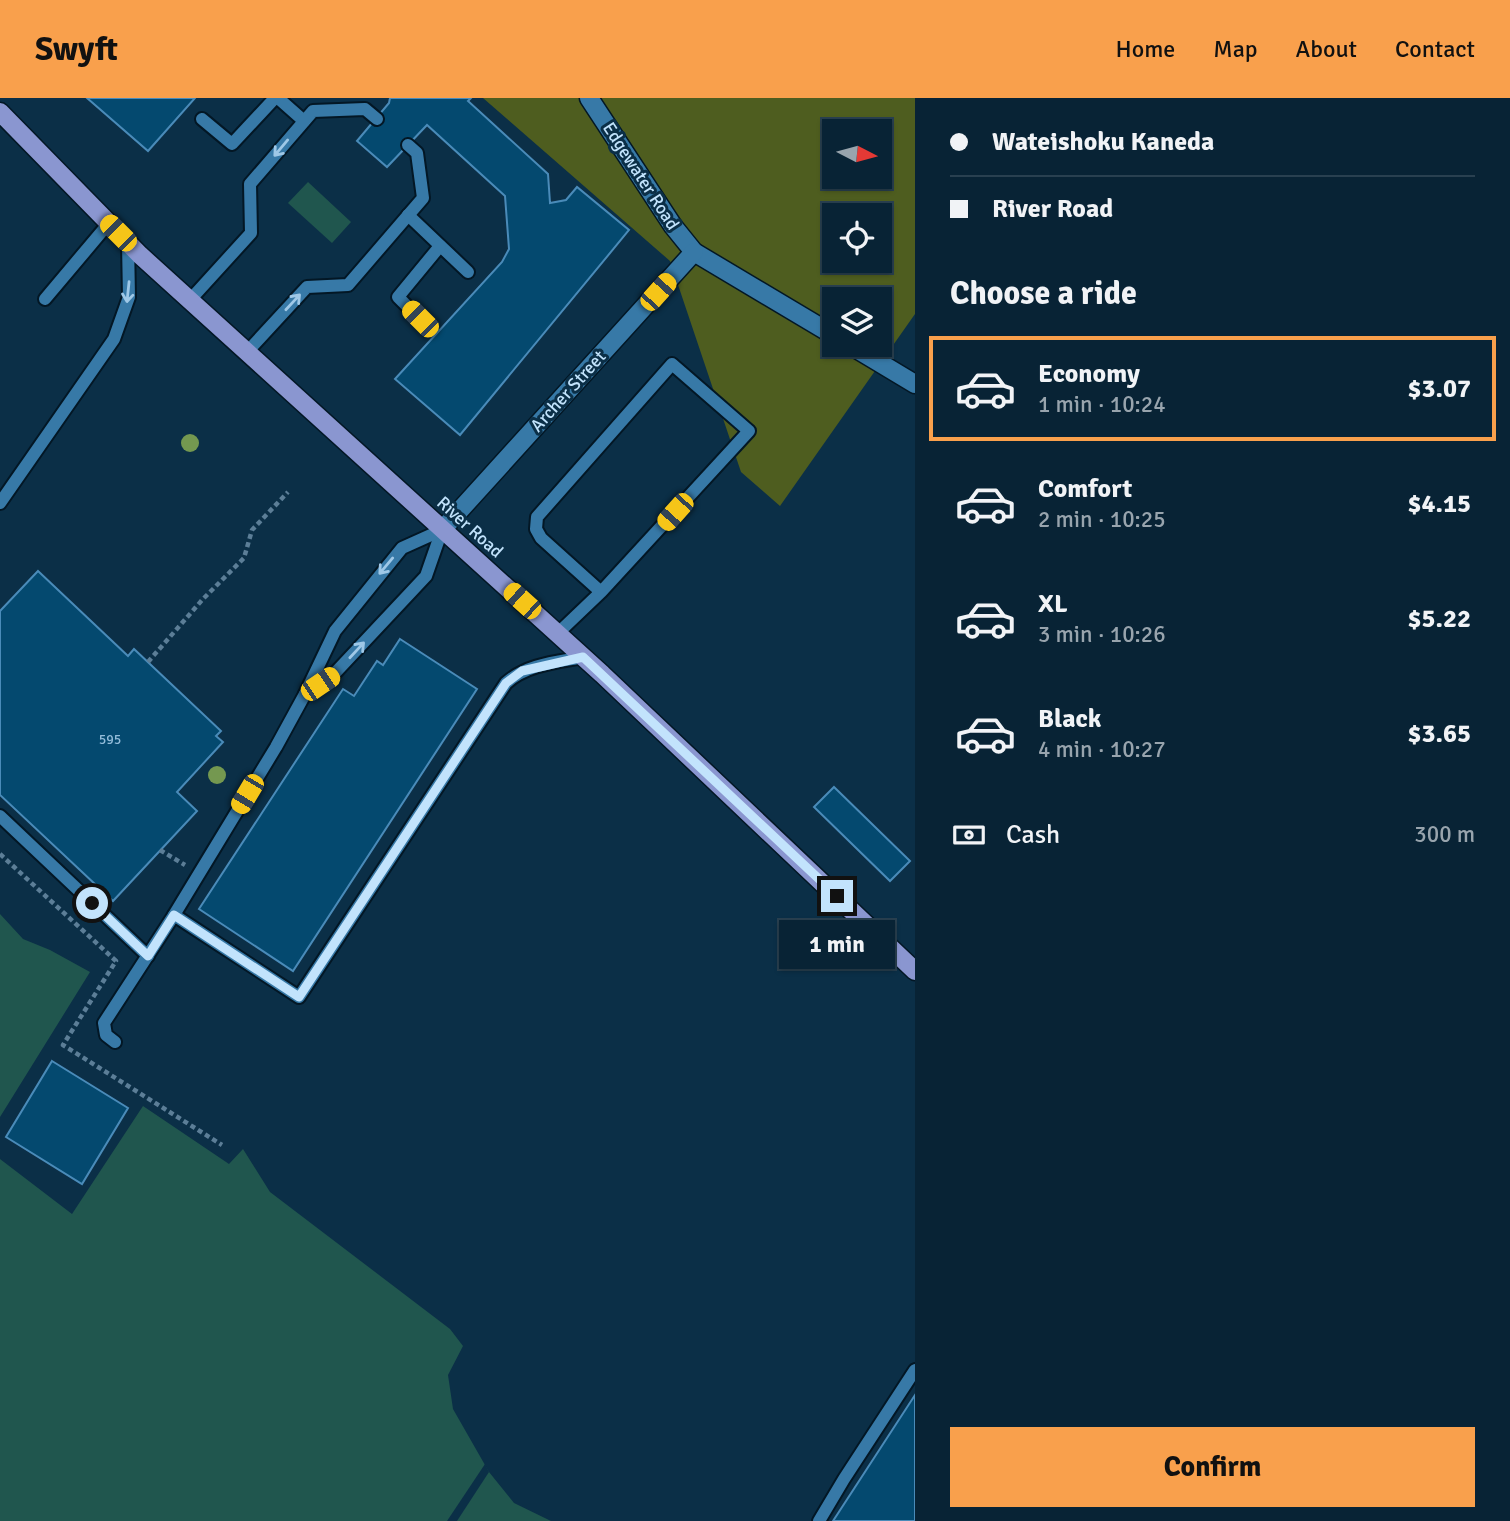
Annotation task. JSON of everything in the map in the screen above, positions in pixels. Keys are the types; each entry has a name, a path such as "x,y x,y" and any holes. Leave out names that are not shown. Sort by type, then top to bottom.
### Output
{"main road":[{"name":"River Road","path":"0,112 128,243 583,657 915,971"}],"street":[{"name":"Edgewater Road","path":"589,98 655,200 694,253"},
{"path":"694,253 822,328"},
{"name":"Archer Street","path":"442,530 694,253"},
{"path":"870,357 915,384"}],"lane":[{"path":"202,119 232,144 276,98 304,121"},
{"path":"190,300 251,233 250,184 313,111 365,109 377,119"},
{"path":"247,352 307,287 348,285 424,198 417,153 408,145"},
{"path":"408,215 468,272"},
{"path":"46,299 108,223"},
{"path":"0,503 114,339 129,297 128,243"},
{"path":"420,319 398,297 440,246"},
{"path":"557,634 601,592 749,431 672,364 537,517 536,528 541,538 601,592"},
{"path":"115,1042 106,1035 104,1023 174,915 276,747 335,631 402,548 442,530"},
{"path":"305,694 335,673 426,576 442,530"},
{"path":"174,915 299,997 506,683 522,671 583,657"},
{"path":"0,816 148,956"},
{"path":"819,1521 915,1370"}],"path":[{"path":"148,662 203,599 244,558 253,530 288,492"},
{"path":"0,854 116,961 63,1045 222,1144"}],"green space":[{"path":"483,98 915,98 915,314 892,347 892,287 822,287 822,357 885,357 780,506 741,472 670,261"}],"shaded area":[{"path":"308,182 351,222 332,243 288,203"},
{"path":"0,914 23,939 90,972 0,1117"},
{"path":"143,1106 229,1164 243,1149 270,1192 450,1329 463,1346 448,1375 453,1409 489,1472 514,1503 551,1521 0,1521 0,1159 72,1214"}],"pier":[{"path":"485,1464 489,1472 457,1521 447,1521"}],"building":[{"path":"87,98 195,98 148,151"},
{"path":"390,98 471,98 468,101 548,174 550,203 566,200 577,187 629,230 460,435 395,379 502,262 509,249 505,196 427,125 387,167 357,141 389,103"},
{"path":"38,571 128,656 134,649 221,731 216,736 223,742 177,792 197,811 113,901 0,795 0,611"},
{"path":"400,639 477,689 293,971 199,909 343,689 354,696 377,661 383,665"},
{"path":"834,787 910,861 890,881 814,807"},
{"path":"52,1061 128,1108 82,1184 6,1137"},
{"path":"915,1395 915,1521 833,1521"}],"route":[{"path":"92,903 148,956 174,915 299,997 506,683 522,671 583,657 837,896"}]}
